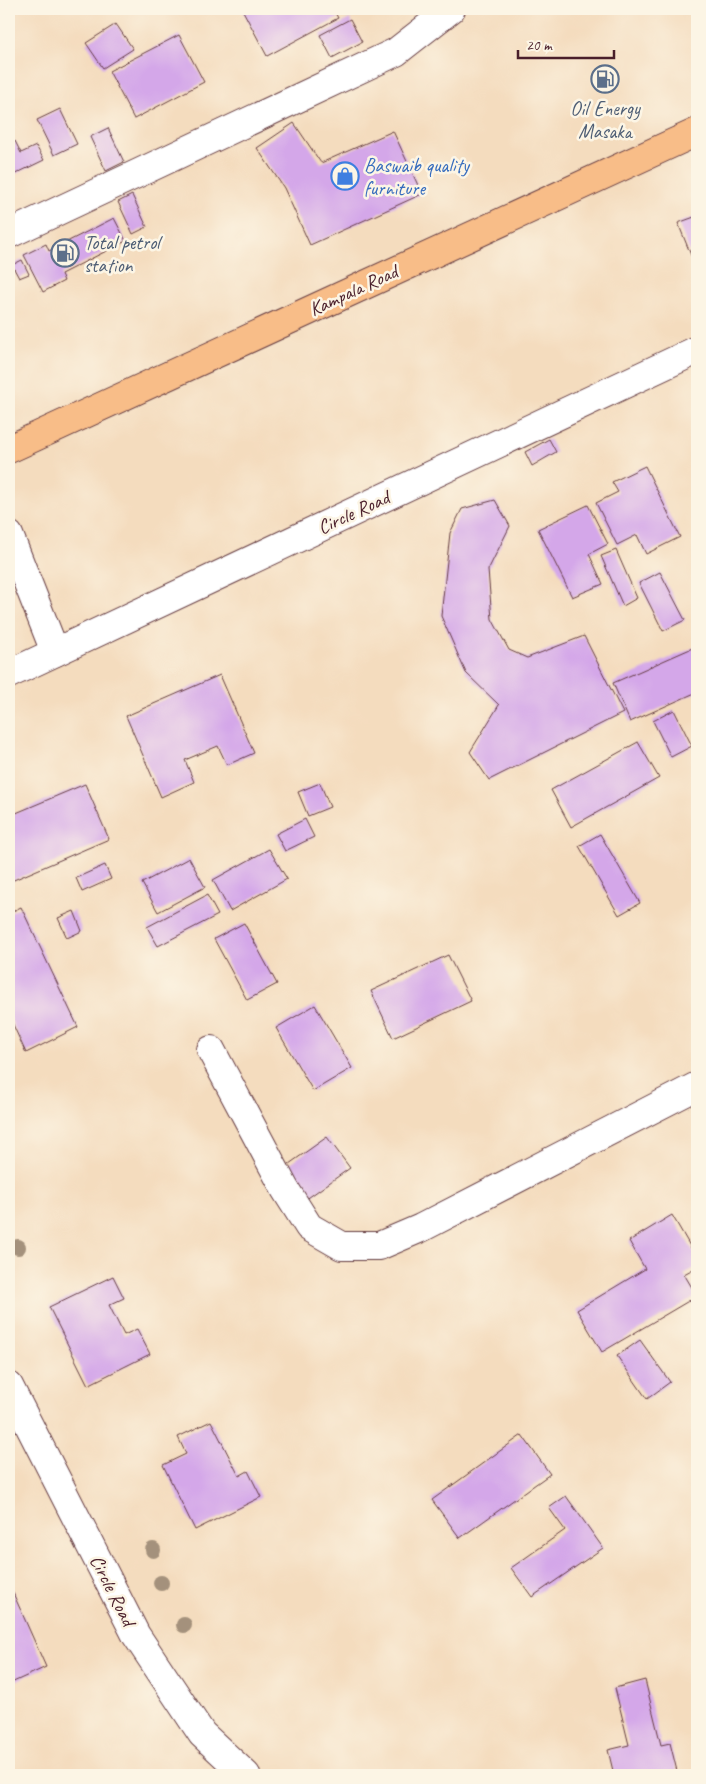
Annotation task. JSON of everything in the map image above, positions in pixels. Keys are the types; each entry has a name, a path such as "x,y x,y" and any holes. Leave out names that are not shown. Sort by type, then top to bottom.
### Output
{"main road":[{"name":"Kampala Road","path":"9,449 697,132"}],"street":[{"path":"9,234 396,52 451,9"},
{"name":"Circle Road","path":"9,674 697,350"},
{"path":"9,535 55,652"},
{"path":"211,1050 285,1189 309,1227 342,1246 379,1246 421,1228 697,1086"},
{"name":"Circle Road","path":"9,1386 136,1635 202,1734 246,1775"}],"building":[{"path":"242,9 333,9 338,18 267,56"},
{"path":"350,19 362,42 332,58 320,35"},
{"path":"116,24 133,49 103,68 86,43"},
{"path":"179,35 204,82 134,119 109,71"},
{"path":"60,109 77,144 54,155 37,120"},
{"name":"Baswaib quality furniture","path":"294,123 321,163 393,131 422,194 310,245 284,188 257,148"},
{"path":"108,128 124,162 106,171 90,137"},
{"path":"15,141 21,153 36,146 44,160 9,177 9,145"},
{"path":"132,195 147,227 133,234 118,202"},
{"path":"697,216 697,270 678,223"},
{"name":"Total petrol station","path":"114,218 126,241 61,274 64,281 43,292 24,255 46,244 49,251"},
{"path":"22,260 29,274 19,278 12,265"},
{"path":"549,439 556,452 532,466 525,452"},
{"path":"645,466 680,537 646,554 637,535 617,545 596,503 618,492 612,482"},
{"path":"495,500 510,526 488,570 492,619 509,650 527,658 584,636 623,713 489,780 470,752 499,705 466,673 441,616 450,533 462,509"},
{"path":"588,505 608,544 589,554 603,584 572,597 538,529"},
{"path":"616,550 637,598 623,606 601,556"},
{"path":"660,572 685,620 663,631 639,583"},
{"path":"697,646 697,692 630,722 613,683"},
{"path":"220,675 254,753 227,765 218,746 185,760 194,782 161,797 126,716"},
{"path":"674,710 692,746 671,757 653,721"},
{"path":"638,742 659,778 571,827 551,790"},
{"path":"320,783 330,807 308,816 298,792"},
{"path":"85,784 109,839 9,882 9,816"},
{"path":"305,819 314,837 285,851 276,834"},
{"path":"600,834 640,903 619,915 579,846"},
{"path":"269,849 287,879 230,911 213,880"},
{"path":"189,858 205,887 158,912 142,883"},
{"path":"105,865 111,879 82,892 76,878"},
{"path":"207,895 218,915 158,946 147,927"},
{"path":"21,907 78,1027 26,1053 9,1016 9,913"},
{"path":"74,911 82,931 67,938 58,918"},
{"path":"244,923 277,984 247,1000 214,939"},
{"path":"448,955 471,1001 393,1038 371,991"},
{"path":"315,1005 352,1068 313,1091 276,1028"},
{"path":"327,1137 350,1168 305,1200 282,1169"},
{"path":"672,1215 697,1258 697,1267 684,1274 697,1296 602,1352 577,1310 645,1269 629,1241"},
{"path":"113,1276 124,1298 109,1305 124,1335 137,1329 150,1354 88,1385 49,1307"},
{"path":"640,1340 670,1382 647,1399 617,1356"},
{"path":"211,1421 239,1476 248,1471 261,1497 195,1530 163,1465 186,1454 178,1437"},
{"path":"522,1435 550,1474 460,1538 432,1500"},
{"path":"566,1496 603,1548 532,1597 511,1568 565,1530 549,1508"},
{"path":"9,1584 46,1667 9,1684"},
{"path":"645,1680 661,1745 670,1743 678,1775 614,1775 608,1750 629,1745 615,1688"}],"place":[{"name":"Oil Energy Masaka","path":"605,79"},
{"name":"Baswaib quality furniture","path":"345,176"},
{"name":"Total petrol station","path":"65,253"}]}
